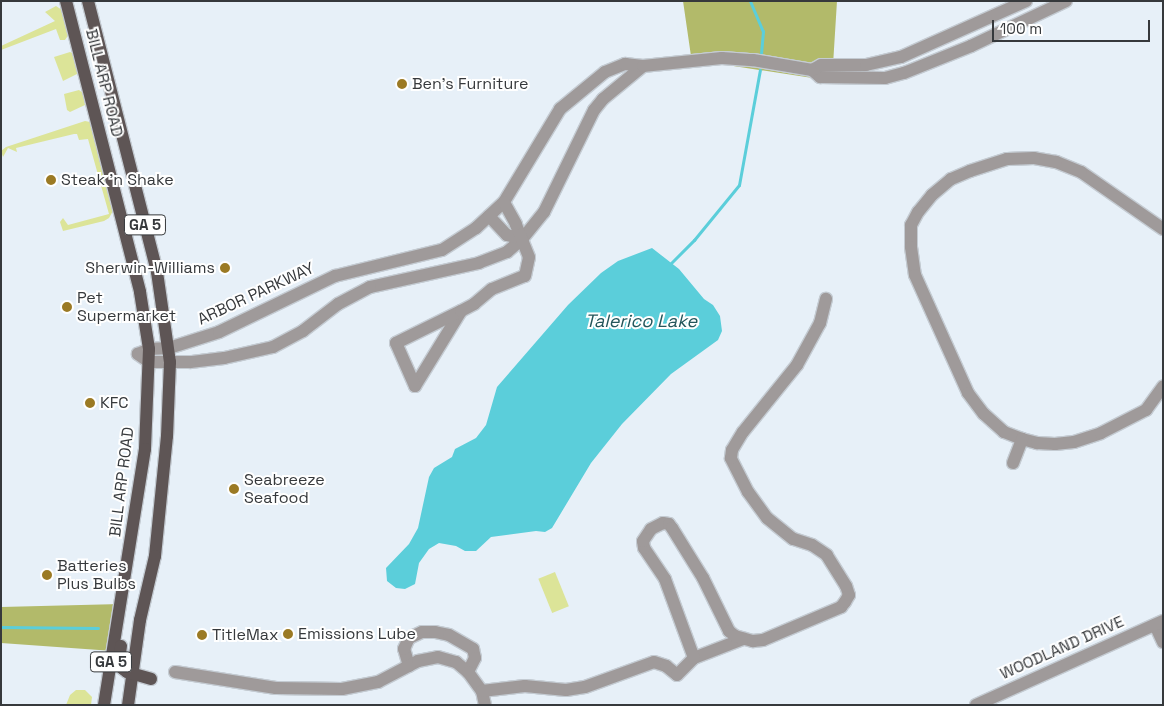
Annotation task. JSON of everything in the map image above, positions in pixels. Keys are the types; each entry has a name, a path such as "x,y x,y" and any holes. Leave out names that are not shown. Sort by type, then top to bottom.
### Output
{"main road":[{"name":"BILL ARP ROAD","path":"66,1 132,257 140,292 149,356 145,449 104,705"},
{"name":"BILL ARP ROAD","path":"88,1 157,272 170,362 167,436 155,556 140,620 128,705"},
{"path":"118,619 122,638 119,660 122,668 132,674 151,679"}],"street":[{"name":"ARBOR PARKWAY","path":"812,70 822,66 866,65 901,57 1026,1"},
{"name":"ARBOR PARKWAY","path":"149,356 219,332 335,276 442,250 476,228 504,202 560,109 605,72 625,64 643,66 722,58 754,60 812,70 820,77 885,78 904,73 971,46 1066,1"},
{"path":"149,356 170,362 224,358 273,347 303,331 338,304 370,287 479,263 507,252 522,239 544,212 594,110 602,99 643,66"},
{"path":"1163,229 1081,172 1056,162 1034,158 1007,159 985,165 951,179 932,195 918,212 911,225 911,260 915,275 968,393 984,414 1004,432 1022,440 1055,444 1074,442 1130,420 1146,410 1163,387"},
{"path":"461,311 415,386 396,343 474,304 492,289 526,276 530,257 504,202"},
{"path":"489,216 507,236 522,239"},
{"path":"482,691 525,686 566,690 585,687 654,662 666,666 677,675 694,658 743,639 763,640 841,607 848,596 839,572 827,556 812,545 793,539 767,518 748,492 731,458 732,450 743,432 797,365 820,324 826,299"},
{"path":"1013,463 1022,440"},
{"path":"694,658 664,579 644,548 643,541 646,534 663,524 669,524 677,536 702,578 729,631 743,639"},
{"path":"1159,623 1163,642"},
{"name":"WOODLAND DRIVE","path":"976,705 1159,623"},
{"path":"409,666 404,649 409,638 422,632 435,632 449,635 473,649 475,658 468,672"},
{"path":"175,672 276,688 342,689 378,682 426,658 438,657 456,662 468,672 482,691 485,705"}],"green space":[{"path":"683,1 837,1 832,81 714,63 692,63"},
{"path":"56,6 62,10 69,34 65,40 60,40 56,29 1,50 1,46 55,21 45,12"},
{"path":"70,52 79,73 63,81 54,57"},
{"path":"79,90 83,93 85,105 70,112 67,110 64,94"},
{"path":"85,121 90,122 114,209 109,218 104,221 63,231 60,222 63,218 68,225 109,214 88,139 79,140 77,134 74,134 16,148 17,152 8,148 3,157 1,151 6,147"},
{"path":"555,572 569,606 552,613 538,579"},
{"path":"121,604 113,651 1,643 1,607"},
{"path":"76,690 85,690 92,697 91,705 66,705 70,695"}],"water":[{"name":"Talerico Lake","path":"652,248 679,269 704,299 713,305 720,316 722,331 718,340 671,374 622,424 591,463 552,528 545,532 536,531 491,537 476,551 465,551 456,546 439,543 429,549 419,563 415,584 405,589 396,588 387,581 386,568 409,544 418,528 429,477 434,468 452,457 455,449 476,438 486,425 497,387 568,305 601,273 618,261"}],"waterway":[{"path":"750,1 763,31 761,53"},
{"path":"671,263 694,240 739,185 760,70"},
{"path":"1,627 98,628"}],"place":[{"name":"Ben's Furniture","path":"402,84"},
{"name":"Steak 'n Shake","path":"51,180"},
{"name":"Sherwin-Williams","path":"225,268"},
{"name":"Pet Supermarket","path":"67,307"},
{"name":"KFC","path":"90,403"},
{"name":"Seabreeze Seafood","path":"234,489"},
{"name":"Batteries Plus Bulbs","path":"47,575"},
{"name":"Emissions Lube","path":"288,634"},
{"name":"TitleMax","path":"202,635"}]}
